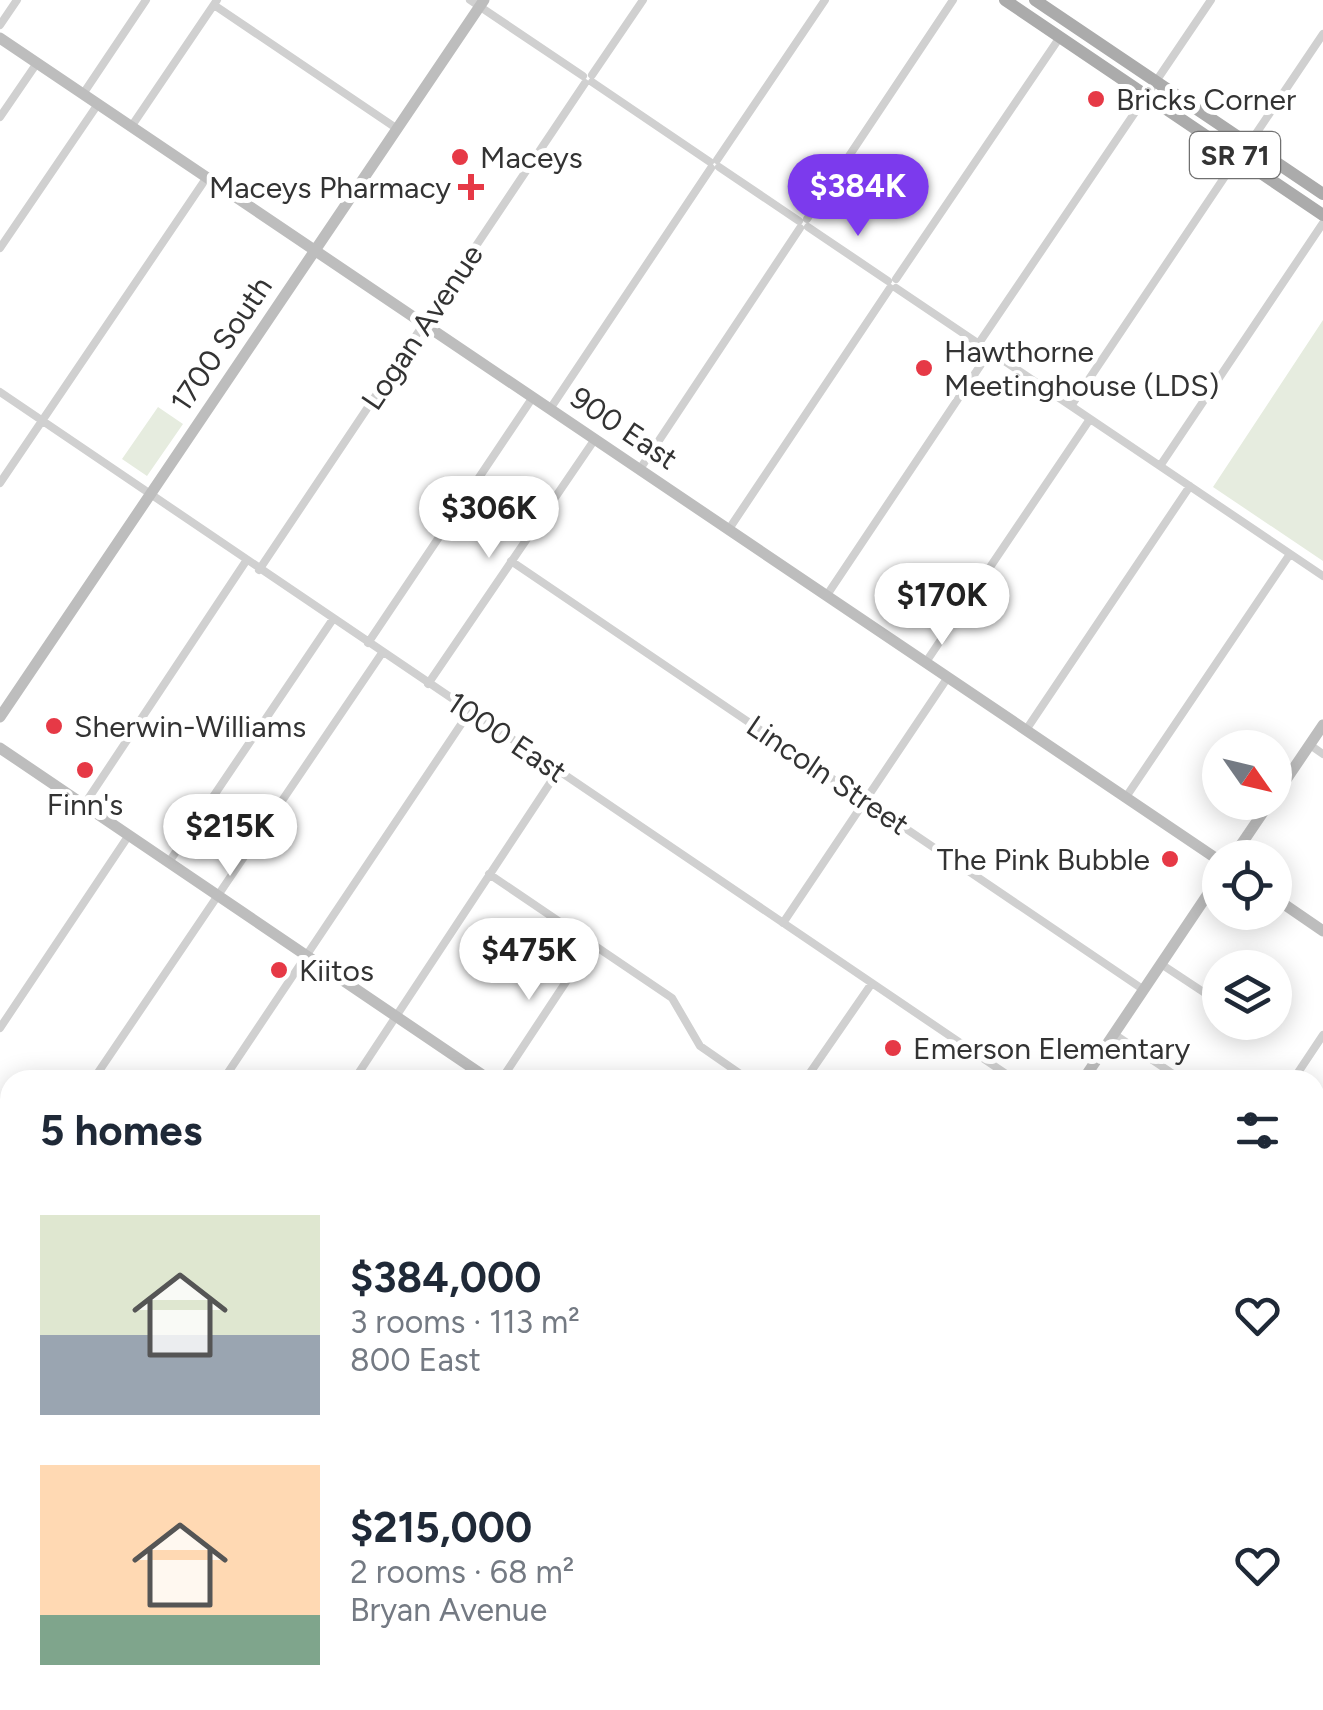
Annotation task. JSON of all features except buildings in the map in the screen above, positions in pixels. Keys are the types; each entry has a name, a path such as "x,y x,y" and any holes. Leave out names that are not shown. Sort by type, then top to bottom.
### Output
{"main road":[{"name":"SR 71","path":"1005,0 1323,214"},
{"name":"SR 71","path":"1035,0 1323,194"}],"street":[{"path":"0,25 17,0"},
{"path":"83,94 146,0"},
{"name":"Logan Avenue","path":"258,570 643,0"},
{"path":"550,409 825,0"},
{"path":"640,469 954,0"},
{"path":"979,344 1211,0"},
{"path":"478,2 1323,576"},
{"name":"1700 South","path":"0,717 478,2"},
{"path":"132,126 215,3 396,128"},
{"path":"1249,144 1323,34"},
{"path":"728,529 1060,37"},
{"name":"900 East","path":"0,38 1202,848"},
{"path":"0,117 37,63"},
{"path":"0,248 98,104"},
{"path":"1071,406 1238,157"},
{"path":"0,483 207,178"},
{"path":"1160,466 1323,223"},
{"path":"827,596 990,351"},
{"name":"1000 East","path":"0,392 1001,1070"},
{"path":"368,643 533,397"},
{"path":"926,662 1090,419"},
{"path":"428,684 595,439"},
{"path":"1026,730 1190,486"},
{"path":"1126,797 1290,554"},
{"name":"Lincoln Street","path":"511,560 1144,990"},
{"path":"84,805 246,561"},
{"path":"169,862 332,620"},
{"path":"100,1070 382,653"},
{"path":"783,923 948,677"},
{"path":"230,1070 470,711"},
{"path":"1292,771 1323,725"},
{"path":"1310,745 1323,754"},
{"path":"0,748 475,1070"},
{"path":"361,1070 558,771"},
{"path":"0,1028 129,836"},
{"path":"489,874 674,1000 700,1046 735,1070"},
{"path":"1090,1070 1202,903"},
{"path":"1292,909 1323,930"},
{"path":"508,1070 592,944"},
{"path":"1161,964 1202,992"},
{"path":"812,1070 872,983"},
{"path":"1114,1034 1167,1070"},
{"path":"1300,1070 1323,1036"}],"shaded area":[{"path":"1323,320 1323,561 1213,487"},
{"path":"158,407 183,424 147,476 122,459"}],"place":[{"name":"Bricks Corner","path":"1096,99"},
{"name":"Maceys","path":"460,157"},
{"name":"Maceys Pharmacy","path":"471,187"},
{"name":"Hawthorne Meetinghouse (LDS)","path":"924,368"},
{"name":"Sherwin-Williams","path":"54,726"},
{"name":"Finn's","path":"85,770"},
{"name":"The Pink Bubble","path":"1170,859"},
{"name":"Kiitos","path":"279,970"},
{"name":"Emerson Elementary","path":"893,1048"}]}
